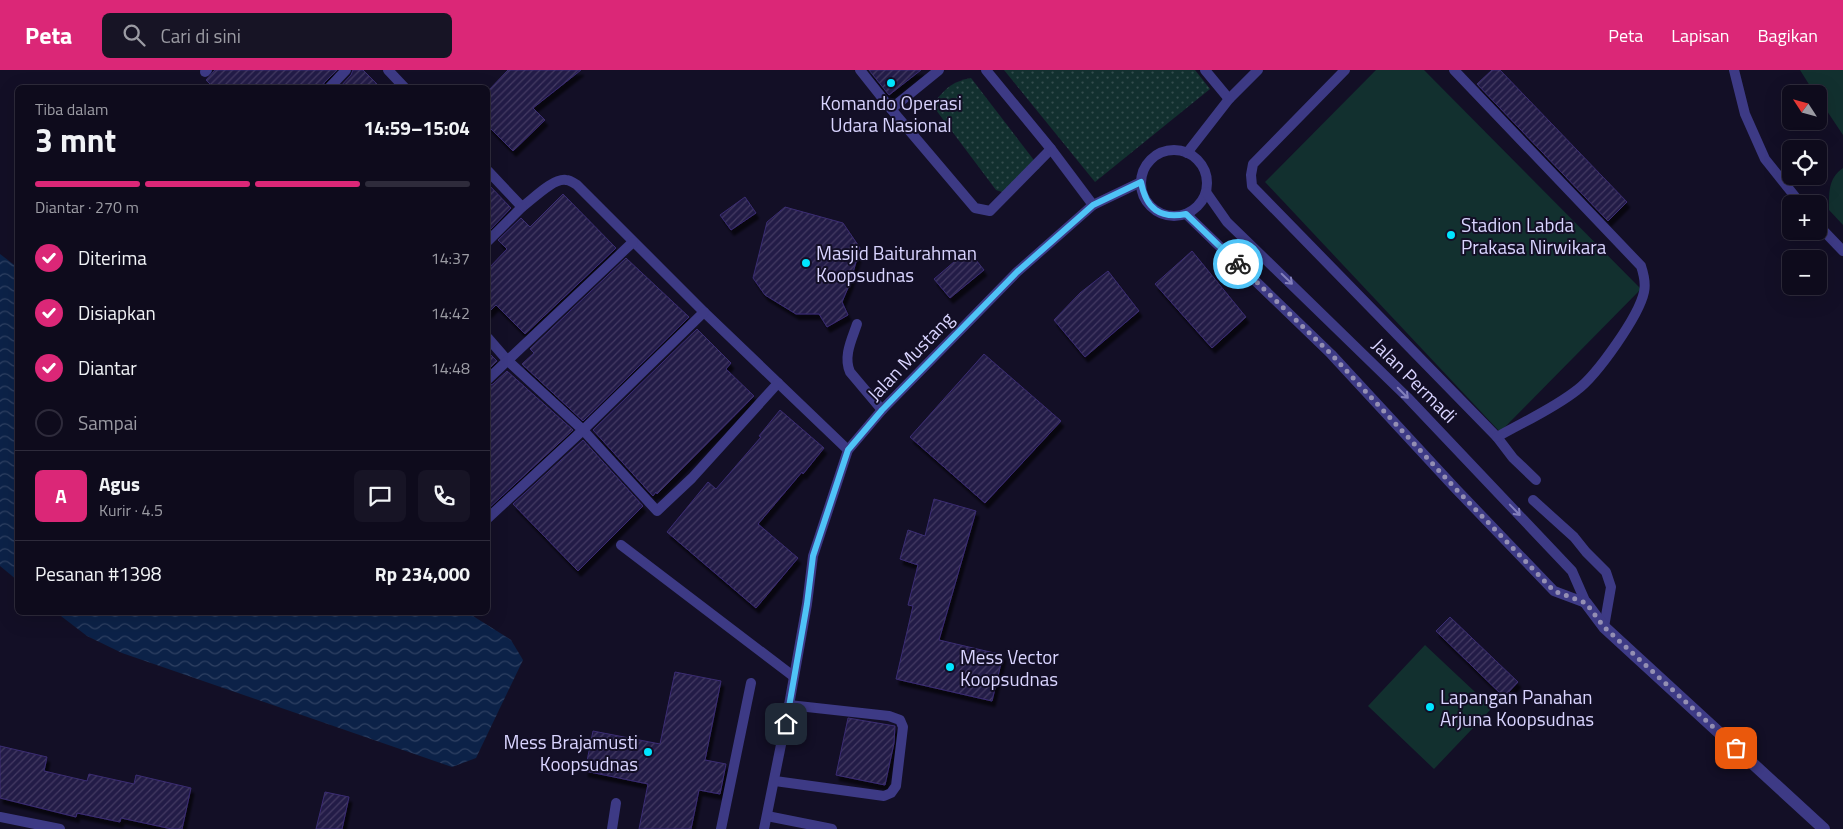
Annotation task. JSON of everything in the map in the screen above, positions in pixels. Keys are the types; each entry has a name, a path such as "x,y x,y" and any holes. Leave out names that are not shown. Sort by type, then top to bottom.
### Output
{"street":[{"name":"Jalan Permadi","path":"1586,603 1604,627 1824,829"}],"lane":[{"path":"332,85 346,70"},
{"path":"388,70 403,85"},
{"path":"860,70 975,208 982,211 990,212 1051,149"},
{"path":"891,108 939,70"},
{"path":"986,70 1051,149 1093,205"},
{"path":"1205,70 1229,99"},
{"path":"1187,153 1229,99 1258,70"},
{"path":"1345,70 1253,164 1250,175 1252,186 1497,437 1513,458 1536,480"},
{"path":"1454,70 1641,266 1645,281 1644,294 1626,330 1602,364 1578,390 1497,437"},
{"path":"1734,70 1745,114 1765,159 1794,195"},
{"path":"1175,150 1187,153 1197,159 1204,169 1207,180 1206,192 1194,210 1186,214 1173,216 1161,214 1150,206 1143,195 1141,182 1144,170 1152,159 1162,152 1175,150"},
{"path":"490,173 522,207"},
{"path":"490,239 522,207 552,184 560,180 570,181 577,185 704,312 848,450"},
{"name":"Jalan Mustang","path":"764,829 789,705 807,604 813,556 848,450 882,410 1017,272 1093,205 1141,182"},
{"name":"Jalan Permadi","path":"1206,192 1227,222 1407,397 1572,571 1586,603"},
{"path":"1186,214 1331,354 1455,488 1554,591 1586,603"},
{"path":"1827,234 1843,251"},
{"path":"490,377 633,242"},
{"path":"490,516 583,430 704,312"},
{"path":"857,324 847,358 847,365 850,372 882,410"},
{"path":"490,340 508,360 583,430 657,511 692,478 778,383"},
{"path":"1534,500 1574,537 1606,572 1611,587 1604,627"},
{"path":"621,545 793,676"},
{"path":"721,829 751,683"},
{"path":"775,781 884,796 891,794 896,786 903,727 900,720 889,716 789,705"},
{"path":"612,829 616,803"},
{"path":"767,816 832,829"},
{"path":"0,817 60,829"}],"green space":[{"path":"1004,70 1195,70 1210,89 1095,182"},
{"name":"Stadion Labda Prakasa Nirwikara","path":"1376,70 1424,70 1641,289 1500,432 1265,182"},
{"path":"1800,70 1843,70 1843,135 1828,112 1828,85 1809,85"},
{"path":"971,78 1040,168 1005,193 996,190 936,110 936,100 951,85"},
{"path":"1843,168 1843,225 1829,210 1829,192 1834,176"},
{"name":"Lapangan Panahan Arjuna Koopsudnas","path":"1425,645 1492,708 1434,769 1368,706"}],"water":[{"path":"0,254 15,265 15,578 0,566"},
{"path":"60,615 470,615 511,640 523,660 476,758 452,767 122,653 87,636"}],"building":[{"path":"215,70 337,70 323,85 211,85 206,80"},
{"path":"353,70 363,70 378,85 342,85"},
{"path":"508,70 581,70 533,108 545,120 513,151 490,128 490,89"},
{"name":"Komando Operasi Udara Nasional","path":"869,70 921,70 889,95"},
{"path":"1492,70 1500,70 1627,202 1608,221 1477,84"},
{"path":"490,186 511,208 490,230"},
{"path":"563,194 616,248 525,334 496,305 490,311 490,267 507,249 498,240 521,218 530,227"},
{"path":"745,197 756,213 731,230 720,215"},
{"name":"Masjid Baiturahman Koopsudnas","path":"785,207 843,223 860,248 850,283 842,302 848,315 827,327 819,314 796,314 765,295 753,278 767,222"},
{"path":"968,250 984,270 950,298 934,279"},
{"path":"1192,251 1246,317 1212,348 1155,284"},
{"path":"626,258 689,317 583,421 522,364 534,353 530,349"},
{"path":"1108,271 1139,311 1085,357 1054,320 1080,293"},
{"path":"697,329 731,363 726,369 754,396 653,496 593,430"},
{"path":"490,354 497,361 490,368"},
{"path":"984,354 1061,421 985,503 910,437"},
{"path":"507,371 573,430 490,507 490,385"},
{"path":"780,410 824,448 758,524 798,558 756,608 667,532 708,482 716,489 761,437 759,436"},
{"path":"583,440 643,506 578,571 513,504"},
{"path":"934,499 976,511 939,640 1003,655 992,701 896,679 913,606 908,605 918,565 900,559 908,530 925,536"},
{"name":"Lapangan Panahan Arjuna Koopsudnas","path":"1450,617 1518,682 1504,697 1436,631"},
{"name":"Mess Brajamusti Koopsudnas","path":"675,672 721,681 705,760 726,764 720,794 699,790 691,829 639,829 648,784 585,771 593,731 660,744"},
{"path":"848,718 895,726 894,743 885,785 836,775"},
{"path":"0,746 47,757 44,771 87,781 89,774 134,784 136,775 191,788 182,829 172,829 121,818 120,822 77,813 76,817 0,798"},
{"path":"325,792 349,797 342,829 316,829"}],"way so far":[{"path":"1238,264 1331,354 1455,488 1554,591 1586,603 1604,627 1736,748"}],"place":[{"name":"Komando Operasi Udara Nasional","path":"891,83"},
{"name":"Stadion Labda Prakasa Nirwikara","path":"1451,235"},
{"name":"Masjid Baiturahman Koopsudnas","path":"806,263"},
{"name":"Mess Vector Koopsudnas","path":"950,667"},
{"name":"Lapangan Panahan Arjuna Koopsudnas","path":"1430,707"},
{"name":"Mess Brajamusti Koopsudnas","path":"648,752"}],"route":[{"path":"786,724 807,604 813,556 848,450 882,410 1017,272 1093,205 1141,182 1143,195 1150,206 1161,214 1173,216 1186,214 1238,264"}]}
